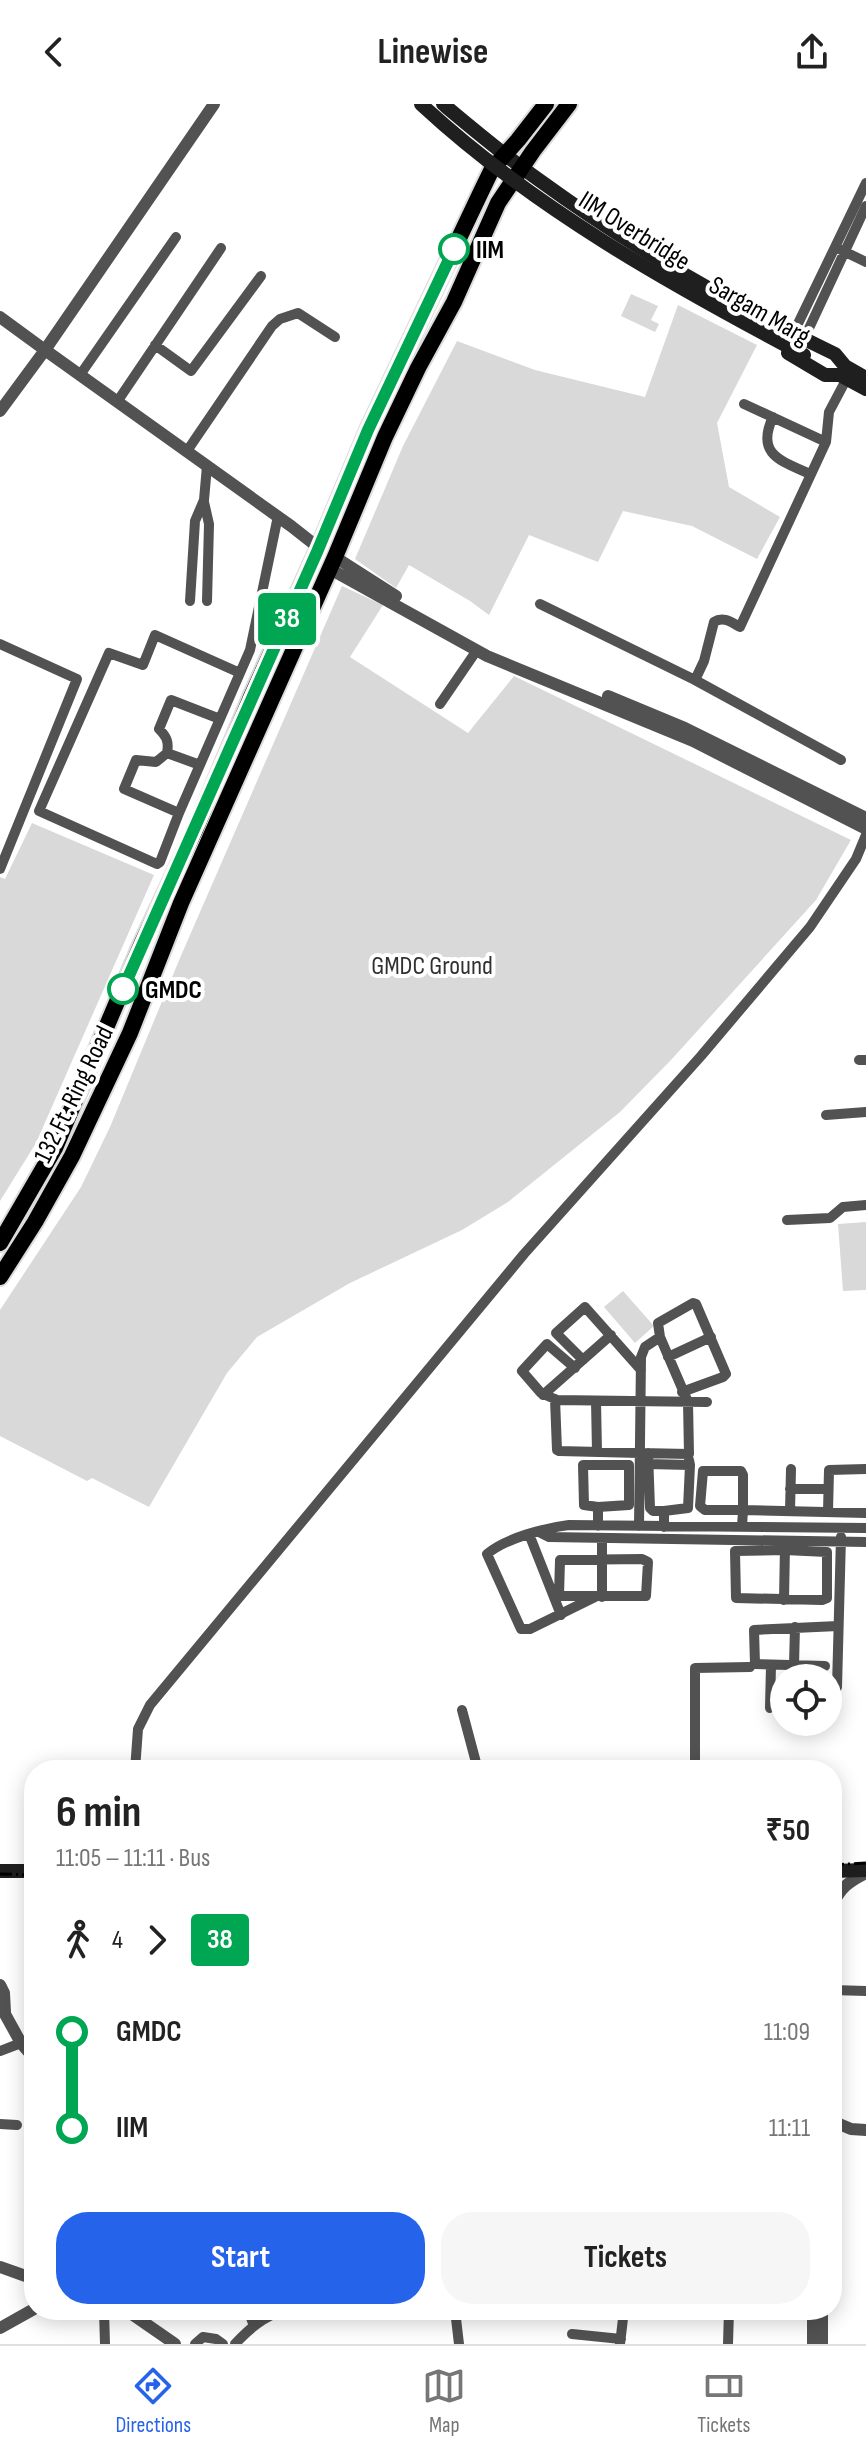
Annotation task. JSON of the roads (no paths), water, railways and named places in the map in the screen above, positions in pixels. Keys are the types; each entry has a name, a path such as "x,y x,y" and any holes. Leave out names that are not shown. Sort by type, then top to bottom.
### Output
{"main road":[{"name":"Sargam Marg","path":"412,104 461,146 598,244 825,375 844,373 866,378"},
{"name":"IIM Overbridge","path":"421,104 507,175 601,240 747,325 801,343"},
{"name":"IIM Overbridge","path":"430,104 510,170 605,233 739,311 801,343 844,373"},
{"name":"Sargam Marg","path":"443,104 523,169 600,223 801,343"},
{"name":"132 Ft. Ring Road","path":"0,1243 55,1148 368,430 492,169 546,104"},
{"name":"132 Ft. Ring Road","path":"0,1277 72,1156 130,1033 181,903 385,437 454,302 498,203 569,104"},
{"name":"Sargam Marg","path":"844,373 866,389"},
{"path":"842,1861 866,1861"},
{"path":"0,1871 24,1871"},
{"path":"842,1871 866,1872"},
{"path":"0,1880 24,1881"}],"street":[{"path":"0,411 214,104"},
{"path":"801,343 866,183"},
{"path":"840,249 866,206"},
{"path":"80,375 176,237"},
{"path":"117,402 221,248"},
{"path":"840,249 866,262"},
{"path":"155,345 191,371 261,276"},
{"path":"187,451 272,326 280,319 298,313 335,337"},
{"path":"0,317 319,548"},
{"path":"695,680 704,661 714,622 724,619 740,627 826,442 829,412 844,373"},
{"path":"744,404 826,442"},
{"path":"773,417 767,437 770,450 779,460 810,474"},
{"path":"207,466 204,500 209,524 207,601"},
{"path":"190,601 195,521 204,500"},
{"path":"240,673 155,635 143,665 109,653 39,811 157,864 160,862 250,650 278,516"},
{"path":"332,563 499,661 693,741 866,829"},
{"path":"332,563 496,652 685,728 866,818"},
{"path":"540,604 695,680 841,760"},
{"path":"0,644 77,679 0,869"},
{"path":"440,704 477,650"},
{"path":"179,813 124,789 136,760 156,762 167,753 169,745 166,736 159,729 171,700 220,719"},
{"path":"167,753 200,765"},
{"path":"136,1760 138,1729 150,1705 514,1266 701,1056 810,927 850,868 866,835"},
{"path":"826,1115 866,1112"},
{"path":"787,1220 830,1218 843,1207 866,1205"},
{"path":"579,1364 545,1345 522,1371 543,1395 555,1399 640,1403 685,1397 726,1374 698,1305 695,1303 658,1323 660,1337 685,1397 690,1460 688,1508 664,1511 650,1508 640,1403 641,1370 644,1349 660,1337"},
{"path":"579,1364 556,1334 583,1307 641,1370"},
{"path":"543,1395 611,1335"},
{"path":"668,1357 711,1337"},
{"path":"685,1397 707,1402"},
{"path":"555,1399 555,1447 559,1451 690,1460"},
{"path":"596,1401 597,1452"},
{"path":"572,1451 575,1462 583,1465 630,1466 629,1506 584,1505 583,1465"},
{"path":"639,1526 645,1456"},
{"path":"790,1511 791,1469"},
{"path":"828,1512 828,1472 831,1469 866,1469"},
{"path":"742,1527 743,1510 743,1475 741,1471 705,1470 701,1473 699,1503 702,1509 743,1510 790,1511 866,1513"},
{"path":"790,1489 828,1489"},
{"path":"598,1507 598,1526"},
{"path":"664,1511 664,1527"},
{"path":"541,1533 558,1526 866,1528"},
{"path":"837,1664 841,1528"},
{"path":"598,1597 530,1629 521,1629 487,1556 488,1552 529,1534 541,1533 549,1537 744,1545 866,1542"},
{"path":"529,1534 561,1615"},
{"path":"598,1597 602,1538"},
{"path":"744,1545 735,1551 735,1597 784,1600 827,1598 829,1554 785,1545"},
{"path":"784,1600 785,1545"},
{"path":"602,1560 647,1561 648,1593 641,1597 560,1598 559,1562 602,1560"},
{"path":"770,1665 753,1663 754,1630 838,1626"},
{"path":"794,1664 795,1627"},
{"path":"695,1760 695,1668 750,1667"},
{"path":"462,1710 475,1760"},
{"path":"842,1887 866,1872"},
{"path":"0,1985 4,1993 3,2009 24,2046"},
{"path":"842,1990 866,1991"},
{"path":"0,2051 21,2043"},
{"path":"0,2124 17,2125"},
{"path":"842,2125 866,2130"},
{"path":"0,2267 24,2275"},
{"path":"0,2328 24,2315"},
{"path":"104,2320 105,2344"},
{"path":"140,2320 175,2344"},
{"path":"252,2320 254,2326"},
{"path":"235,2344 262,2320"},
{"path":"456,2320 459,2344"},
{"path":"572,2334 621,2342 623,2320"},
{"path":"728,2344 729,2320"},
{"path":"813,2320 813,2344"},
{"path":"822,2320 822,2344"},
{"path":"195,2344 203,2337 216,2339 223,2344"}],"railway":[{"path":"842,1864 866,1863"},
{"path":"0,1874 24,1875"}],"place":[{"name":"IIM","path":"454,249"},
{"name":"GMDC","path":"123,989"}],"park label":[{"name":"GMDC Ground","path":"432,965"}]}
